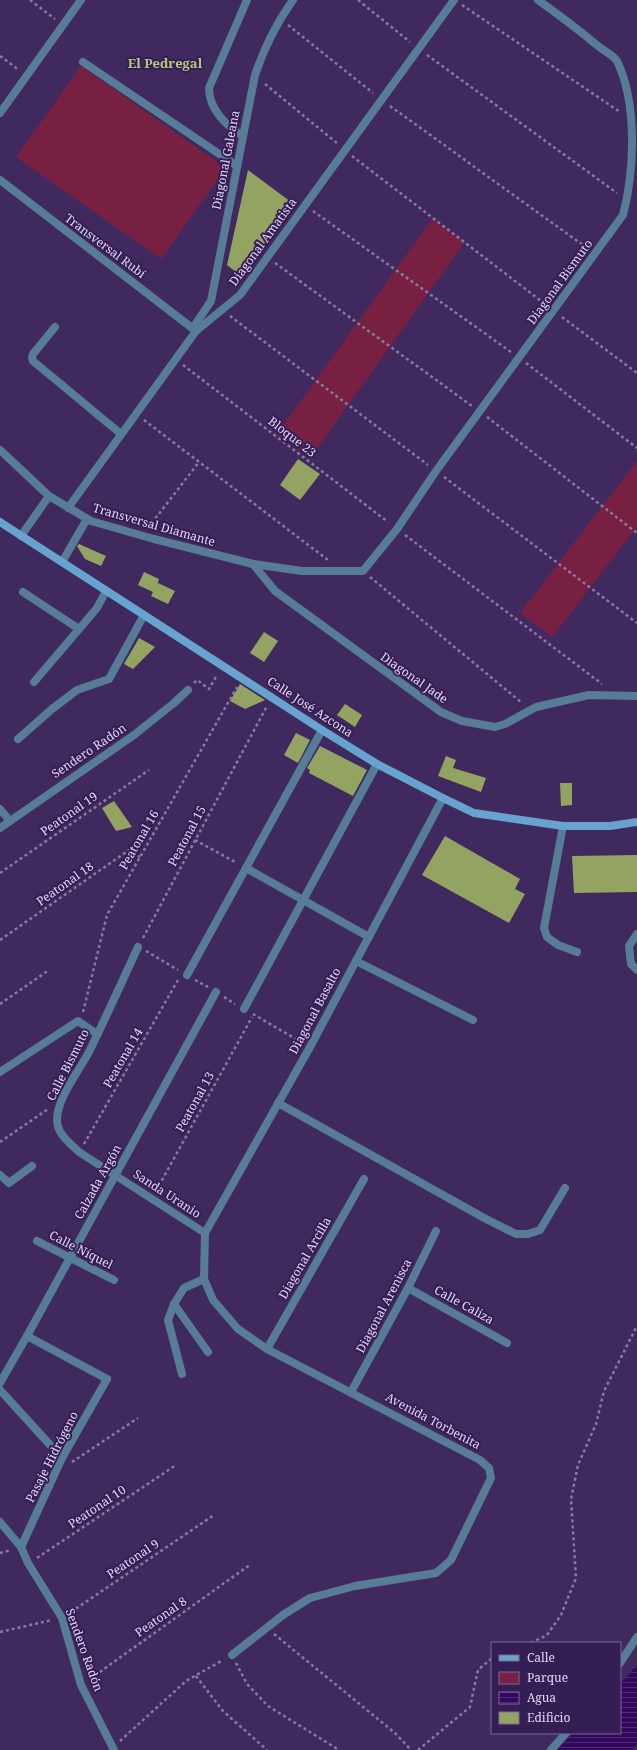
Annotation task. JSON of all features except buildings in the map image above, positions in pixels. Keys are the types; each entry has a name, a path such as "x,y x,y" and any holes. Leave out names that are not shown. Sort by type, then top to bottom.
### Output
{"main road":[{"name":"Calle José Azcona","path":"0,522 322,730 378,764 474,813 563,826 610,826 637,822"}],"street":[{"path":"0,113 81,0"},
{"path":"243,136 230,128 213,107 209,95 209,88 247,0"},
{"name":"Diagonal Galeana","path":"194,329 211,301 255,75 263,50 280,18 293,0"},
{"name":"Diagonal Bismuto","path":"362,571 397,529 436,471 623,215 632,172 636,123 635,105 628,83 617,61 565,19 538,0"},
{"name":"Diagonal Amatista","path":"68,508 176,359 194,329 221,310 240,294 418,49 458,2"},
{"path":"83,62 237,166"},
{"name":"Transversal Rubí","path":"0,180 194,329"},
{"path":"55,327 33,354 32,361 121,434"},
{"name":"Transversal Diamante","path":"0,450 49,496 87,519 141,536 253,564 302,571 362,571"},
{"path":"21,536 49,496"},
{"path":"62,562 87,519"},
{"name":"Diagonal Jade","path":"253,564 275,591 440,712 462,721 494,727 505,724 536,707 589,695 637,696"},
{"path":"34,682 97,608 106,591"},
{"path":"23,592 80,629"},
{"path":"18,739 52,709 77,690 109,679 144,615"},
{"name":"Sendero Radón","path":"0,828 134,736 188,690"},
{"path":"187,976 322,730"},
{"path":"244,1009 378,764"},
{"name":"Diagonal Basalto","path":"205,1233 356,961 443,798"},
{"path":"0,809 10,821"},
{"path":"563,826 544,928 547,937 558,945 577,952"},
{"path":"246,868 369,937"},
{"path":"637,934 629,946 631,964 637,970"},
{"name":"Calle Bismuto","path":"116,1175 79,1152 62,1136 57,1122 58,1111 63,1098 97,1034 138,947"},
{"path":"356,961 473,1020"},
{"name":"Calzada Argón","path":"0,1383 216,992"},
{"path":"0,1072 78,1020 97,1034"},
{"path":"278,1103 486,1219 516,1234 528,1234 540,1230 565,1188"},
{"path":"0,1175 9,1183 32,1166"},
{"name":"Sanda Uranio","path":"116,1175 205,1233"},
{"name":"Diagonal Arcilla","path":"267,1349 364,1179"},
{"name":"Diagonal Arenisca","path":"351,1392 408,1288 436,1230"},
{"name":"Avenida Torbenita","path":"205,1233 204,1279 213,1300 238,1329 267,1349 480,1460 489,1468 491,1478 451,1560 436,1573 356,1586 310,1598 232,1656"},
{"name":"Calle Níquel","path":"37,1241 114,1280"},
{"path":"182,1374 168,1320 174,1304 184,1288 204,1279"},
{"name":"Calle Caliza","path":"408,1288 507,1343"},
{"path":"174,1304 208,1352"},
{"name":"Pasaje Hidrógeno","path":"20,1547 62,1458 107,1380 27,1336"},
{"path":"0,1390 62,1458"},
{"name":"Sendero Radón","path":"0,1522 20,1547 28,1564 62,1618 81,1684 113,1749"},
{"path":"621,1662 637,1638"},
{"path":"551,1750 565,1734"}],"path":[{"path":"30,0 63,24"},
{"path":"358,0 418,49 627,201"},
{"path":"458,2 636,123"},
{"path":"280,18 382,100 595,254"},
{"path":"0,56 27,75"},
{"path":"255,75 345,150 637,373"},
{"path":"305,206 520,358 637,448"},
{"path":"267,257 480,412 637,533"},
{"path":"221,310 637,623"},
{"name":"Bloque 23","path":"176,359 617,696"},
{"path":"136,414 331,562"},
{"path":"141,536 199,462"},
{"path":"362,571 530,710"},
{"path":"209,688 223,666"},
{"name":"Peatonal 16","path":"78,1020 84,1010 107,915 242,678"},
{"name":"Peatonal 15","path":"138,947 272,697"},
{"name":"Peatonal 19","path":"0,873 149,770"},
{"path":"195,840 246,868"},
{"name":"Peatonal 18","path":"0,940 129,850 140,857"},
{"path":"0,1004 49,970"},
{"name":"Peatonal 14","path":"79,1152 178,979"},
{"name":"Peatonal 13","path":"152,1199 254,1014"},
{"path":"0,1142 63,1098"},
{"path":"533,1642 547,1635 561,1615 576,1578 571,1499 578,1465 596,1424 604,1391 637,1326"},
{"path":"55,1474 138,1418"},
{"name":"Peatonal 10","path":"28,1564 176,1465"},
{"name":"Peatonal 9","path":"62,1618 214,1515"},
{"name":"Peatonal 8","path":"81,1684 251,1564"},
{"path":"0,1632 62,1618"},
{"path":"268,1628 395,1733 411,1750"},
{"path":"113,1749 186,1682 232,1656 247,1684 268,1706 339,1750"},
{"path":"418,1750 470,1707 478,1670 491,1659"},
{"path":"196,1676 224,1712 267,1750"}],"green space":[{"path":"81,66 226,168 161,259 16,157"},
{"path":"432,219 465,242 310,458 277,434"},
{"path":"637,461 637,527 552,637 520,613"}],"water":[{"path":"637,1665 637,1744 633,1750 557,1750 572,1734 621,1734 621,1683"}],"district":[{"name":"El Pedregal","path":"165,63"}]}
